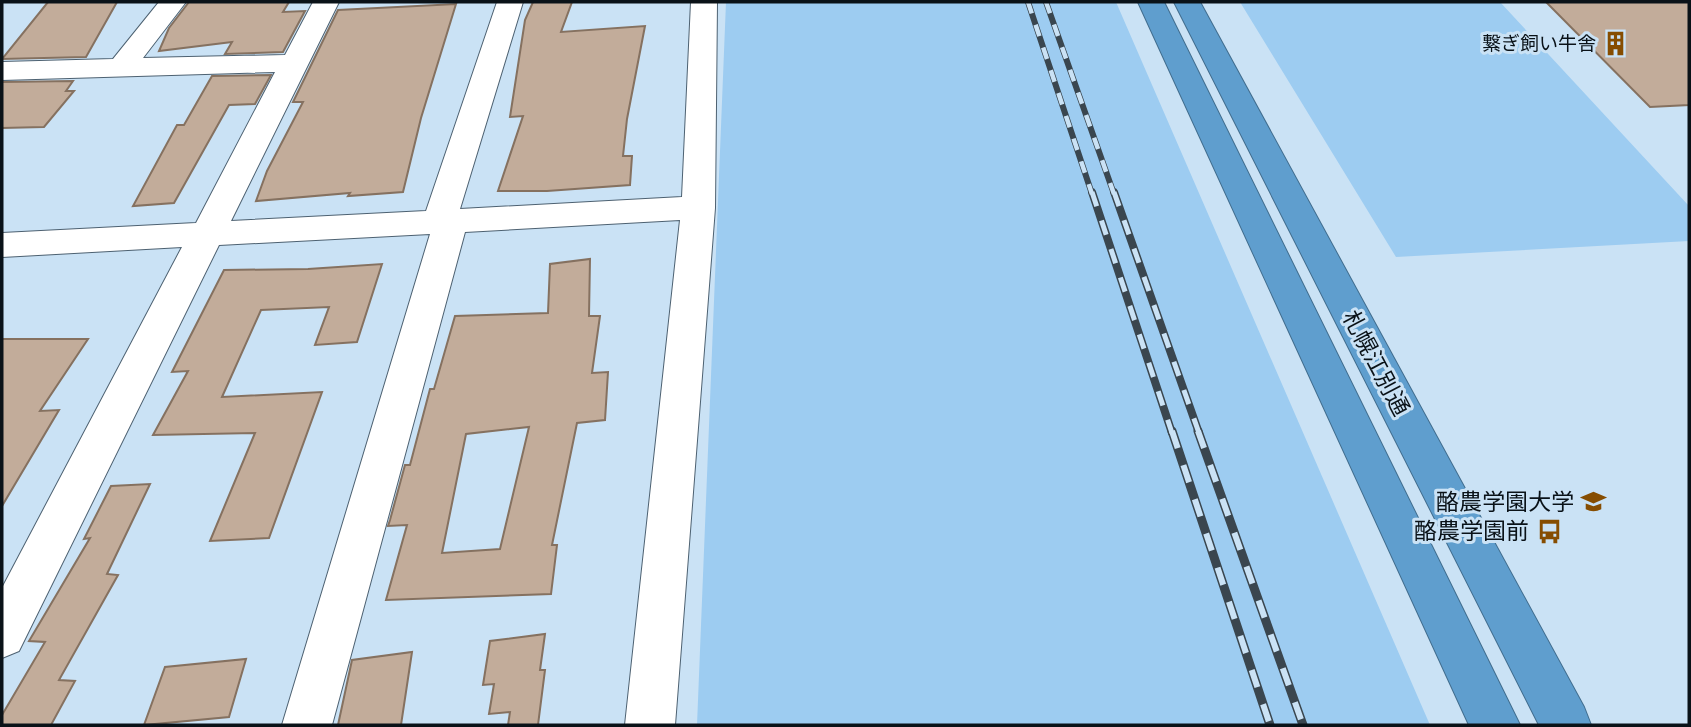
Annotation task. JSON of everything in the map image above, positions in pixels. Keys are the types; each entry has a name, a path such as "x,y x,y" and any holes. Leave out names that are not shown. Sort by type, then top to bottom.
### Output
{"highway":[{"name":"札幌江別通","path":"1150,2 1495,725"},
{"name":"札幌江別通","path":"1187,2 1566,725"}],"street":[{"path":"122,67 173,2"},
{"path":"2,635 326,2"},
{"path":"307,725 445,223 510,2"},
{"path":"650,725 698,208 704,2"},
{"path":"2,71 295,63"},
{"path":"2,245 698,208"}],"shaded area":[{"path":"726,2 1116,2 1430,725 697,725"},
{"path":"1240,2 1500,2 1689,206 1689,241 1396,257"}],"building":[{"path":"48,2 117,2 86,57 2,59"},
{"path":"189,2 289,2 283,12 305,11 283,52 225,54 232,42 159,51 169,28"},
{"path":"533,2 572,2 561,32 645,26 627,119 623,156 632,156 630,185 547,191 498,191 523,116 510,117 525,20"},
{"name":"繋ぎ飼い牛舎","path":"1546,2 1689,2 1689,105 1650,107"},
{"path":"456,4 421,118 403,192 348,196 350,193 256,201 267,171 303,102 293,102 338,10"},
{"path":"271,75 255,104 229,105 174,203 133,206 177,125 184,125 212,76"},
{"path":"73,81 66,91 74,91 44,127 2,128 2,82"},
{"path":"590,259 589,316 600,316 592,373 608,372 605,420 577,423 552,545 557,545 551,594 386,600 407,525 388,526 405,465 410,465 430,389 434,389 455,316 548,313 550,264","holes":["529,427 500,549 442,553 466,434"]},
{"path":"382,264 357,342 315,345 329,307 261,310 222,397 322,392 269,538 210,541 255,433 153,435 188,371 172,372 224,270 308,269"},
{"path":"2,339 88,339 40,411 59,410 2,506"},
{"path":"150,484 107,574 118,575 59,680 75,681 51,725 2,725 2,715 45,642 29,641 90,538 84,539 111,486"},
{"path":"545,634 540,670 545,670 538,725 508,725 510,712 489,714 494,684 483,685 490,641"},
{"path":"412,652 401,725 338,725 352,660"},
{"path":"246,659 229,717 144,725 165,667"}],"railway":[{"path":"1028,2 1092,194"},
{"path":"1046,2 1114,194"},
{"path":"1092,192 1172,433"},
{"path":"1114,192 1199,433"},
{"path":"1172,431 1270,725"},
{"path":"1198,431 1303,725"}],"place":[{"name":"繋ぎ飼い牛舎","path":"1616,43"},
{"name":"酪農学園大学","path":"1594,502"},
{"name":"酪農学園前","path":"1549,531"}]}
